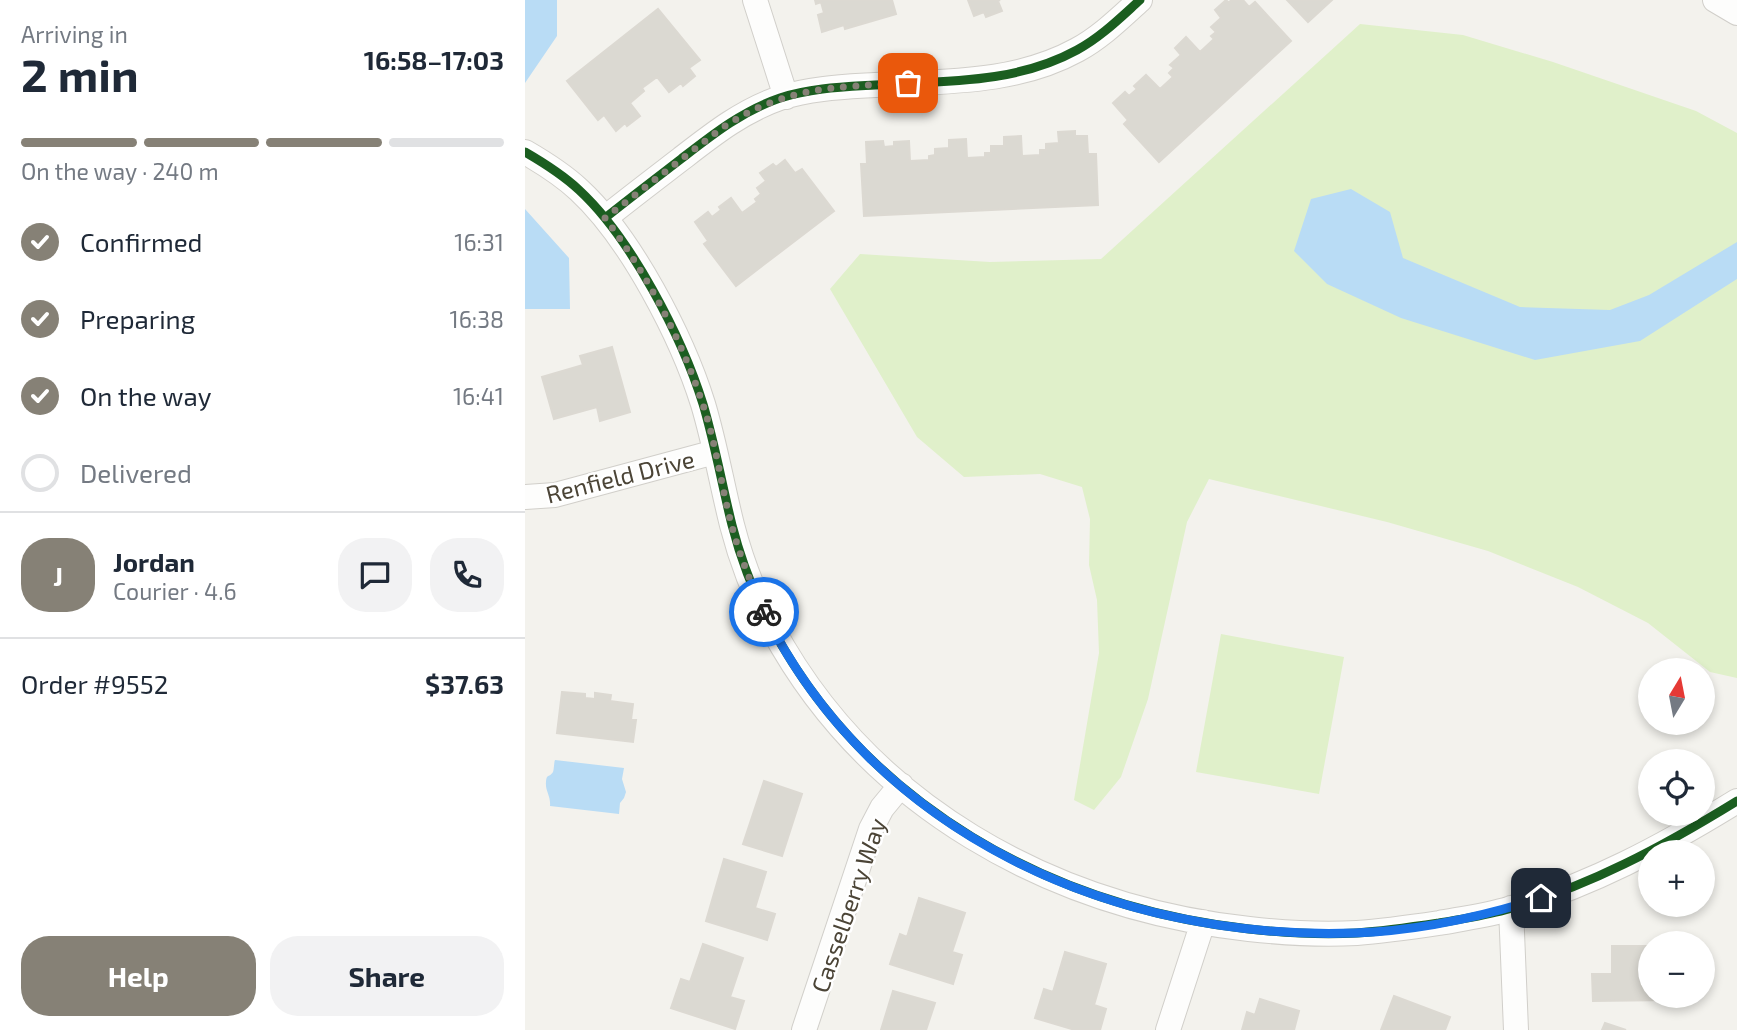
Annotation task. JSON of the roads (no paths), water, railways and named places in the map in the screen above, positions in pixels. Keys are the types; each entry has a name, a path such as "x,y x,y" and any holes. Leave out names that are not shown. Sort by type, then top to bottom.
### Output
{"street":[{"path":"755,0 786,97"},
{"path":"605,218 722,128 751,110 786,97 827,88 978,79 1042,66 1079,49 1111,26 1140,0"},
{"path":"1715,0 1737,13"},
{"path":"525,152 560,174 605,218 638,266 674,332 703,403 742,560 771,626 813,694 869,758 964,832 1005,857 1046,876 1129,906 1203,922 1270,931 1357,933 1459,919 1511,908 1541,898 1630,863 1737,801"},
{"name":"Renfield Drive","path":"525,497 555,495 715,452"},
{"name":"Casselberry Way","path":"804,1030 871,829 881,808 901,785"},
{"path":"1511,908 1516,1030"},
{"path":"1168,1030 1203,922"}],"water":[{"path":"525,0 557,0 557,36 525,83"},
{"path":"1351,189 1390,212 1403,258 1520,307 1610,310 1649,295 1737,242 1737,279 1640,341 1535,360 1401,318 1327,284 1294,251 1311,199"},
{"path":"525,209 569,258 570,309 525,309"},
{"path":"555,760 624,768 622,779 626,792 620,803 619,814 550,806 546,782 553,772"}]}
